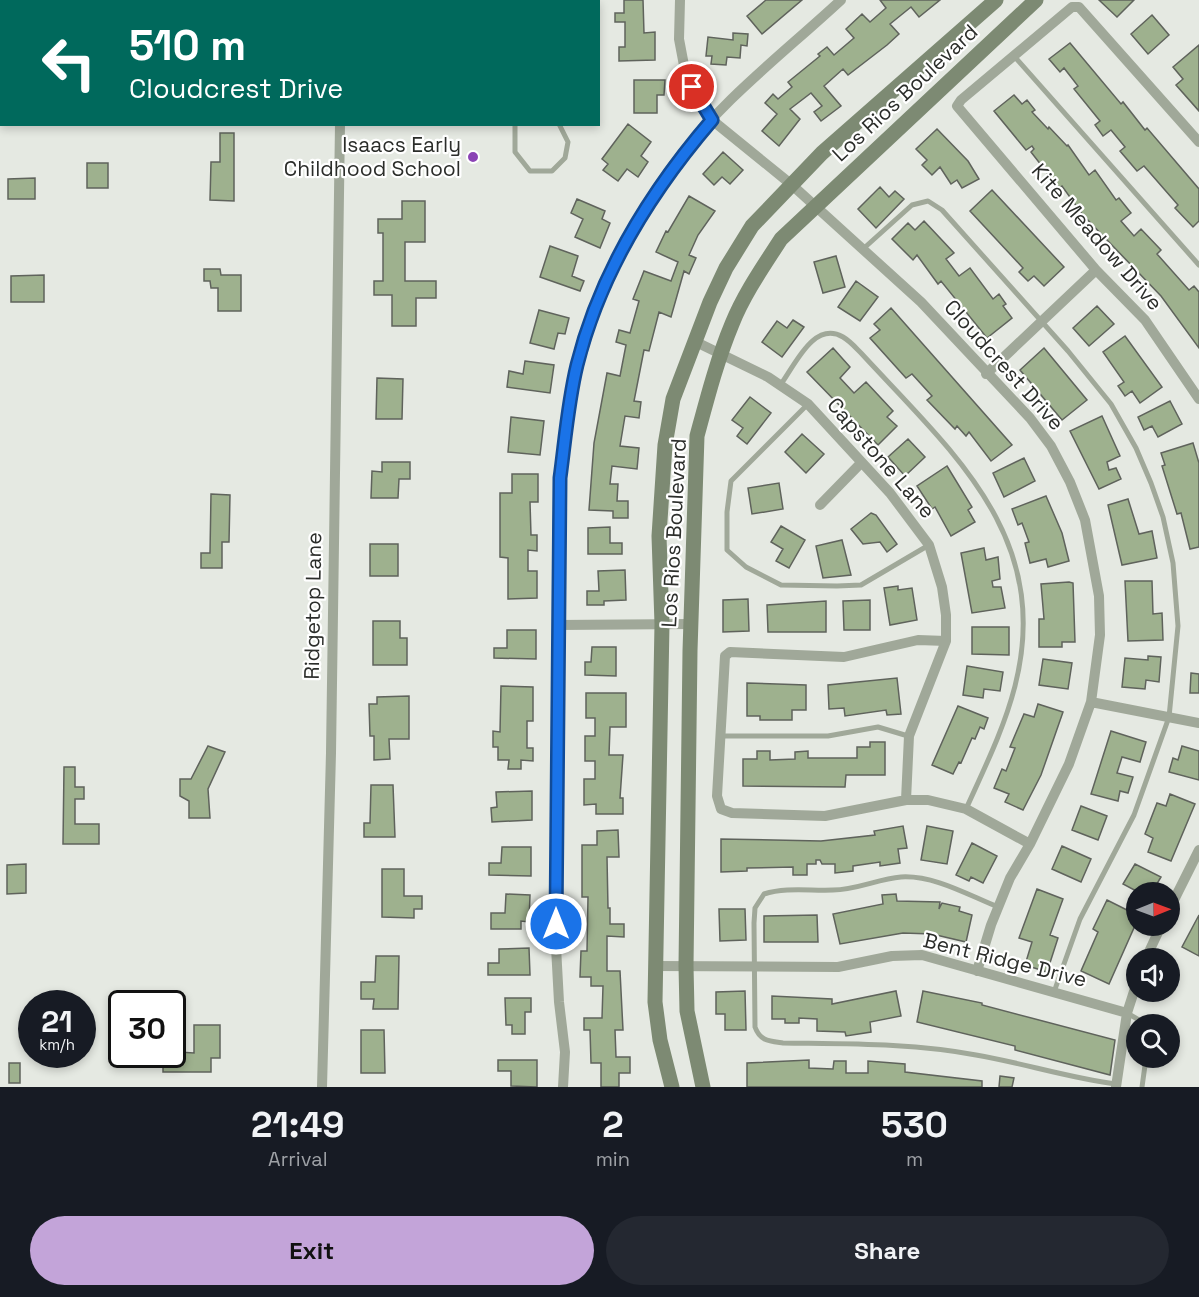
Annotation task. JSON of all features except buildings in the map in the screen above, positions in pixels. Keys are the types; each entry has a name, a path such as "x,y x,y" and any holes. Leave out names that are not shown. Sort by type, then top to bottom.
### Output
{"main road":[{"name":"Los Rios Boulevard","path":"672,1087 660,1040 655,1002 662,624 659,536 665,445 673,399 694,341 730,261 752,226 822,153 996,0"},
{"name":"Los Rios Boulevard","path":"703,1087 687,1011 686,966 691,624 697,436 712,379 731,325 753,280 781,239 1036,0"}],"street":[{"name":"Cloudcrest Drive","path":"680,0 679,39 686,76 712,120 792,185 921,302 986,374 1030,418 1051,446 1070,482 1085,520 1099,596 1100,635 1091,702 1069,764 1030,844 1010,878 977,971"},
{"path":"563,1087 565,1052 556,947 560,478 577,365 602,293 644,208 674,164 712,120 841,0"},
{"path":"1014,56 1072,7 1079,7 1199,142"},
{"name":"Kite Meadow Drive","path":"1014,56 957,106 1096,270 1145,320 1199,399"},
{"name":"Ridgetop Lane","path":"322,1087 331,753 340,126"},
{"path":"986,374 1096,270"},
{"name":"Capstone Lane","path":"694,341 723,353 781,384 808,404 890,492 929,545 942,587 946,615 946,641 909,736 906,801"},
{"path":"820,505 861,463"},
{"path":"558,625 691,624"},
{"path":"946,641 918,640 843,657 730,652 725,656 720,736 717,796 721,809 732,813 825,816 906,801 928,800 966,809 1030,844"},
{"path":"1091,702 1199,723"},
{"path":"1180,889 1199,850"},
{"name":"Bent Ridge Drive","path":"656,966 838,967 892,956 922,955 1127,1013"},
{"path":"1116,1086 1131,1002"}],"lane":[{"path":"1014,56 1199,265"},
{"path":"515,126 515,152 530,171 552,171 565,158 568,142 560,126"},
{"path":"862,249 912,205 928,201 934,203 1042,321 1111,404 1136,448 1163,517 1173,563 1178,626 1169,717 1134,815 1080,919 1054,992"},
{"path":"781,384 814,338 823,333 843,337 861,353 968,470 991,505 1004,532 1021,593 1023,628 1021,658 1007,715 966,809"},
{"path":"808,404 731,480 727,512 727,550 746,567 781,585 837,586 861,585 929,545"},
{"path":"720,736 828,736 878,727 909,736"},
{"path":"998,907 933,881 901,877 851,889 773,891 758,899 755,908 753,965 755,1027 759,1036 767,1041 929,1048 1116,1086"},
{"path":"1142,1087 1145,1068"}],"place":[{"name":"Isaacs Early Childhood School","path":"473,157"}],"route":[{"path":"556,924 560,478 566,426 577,365 594,311 614,265 644,208 674,164 712,120 692,87"}]}
